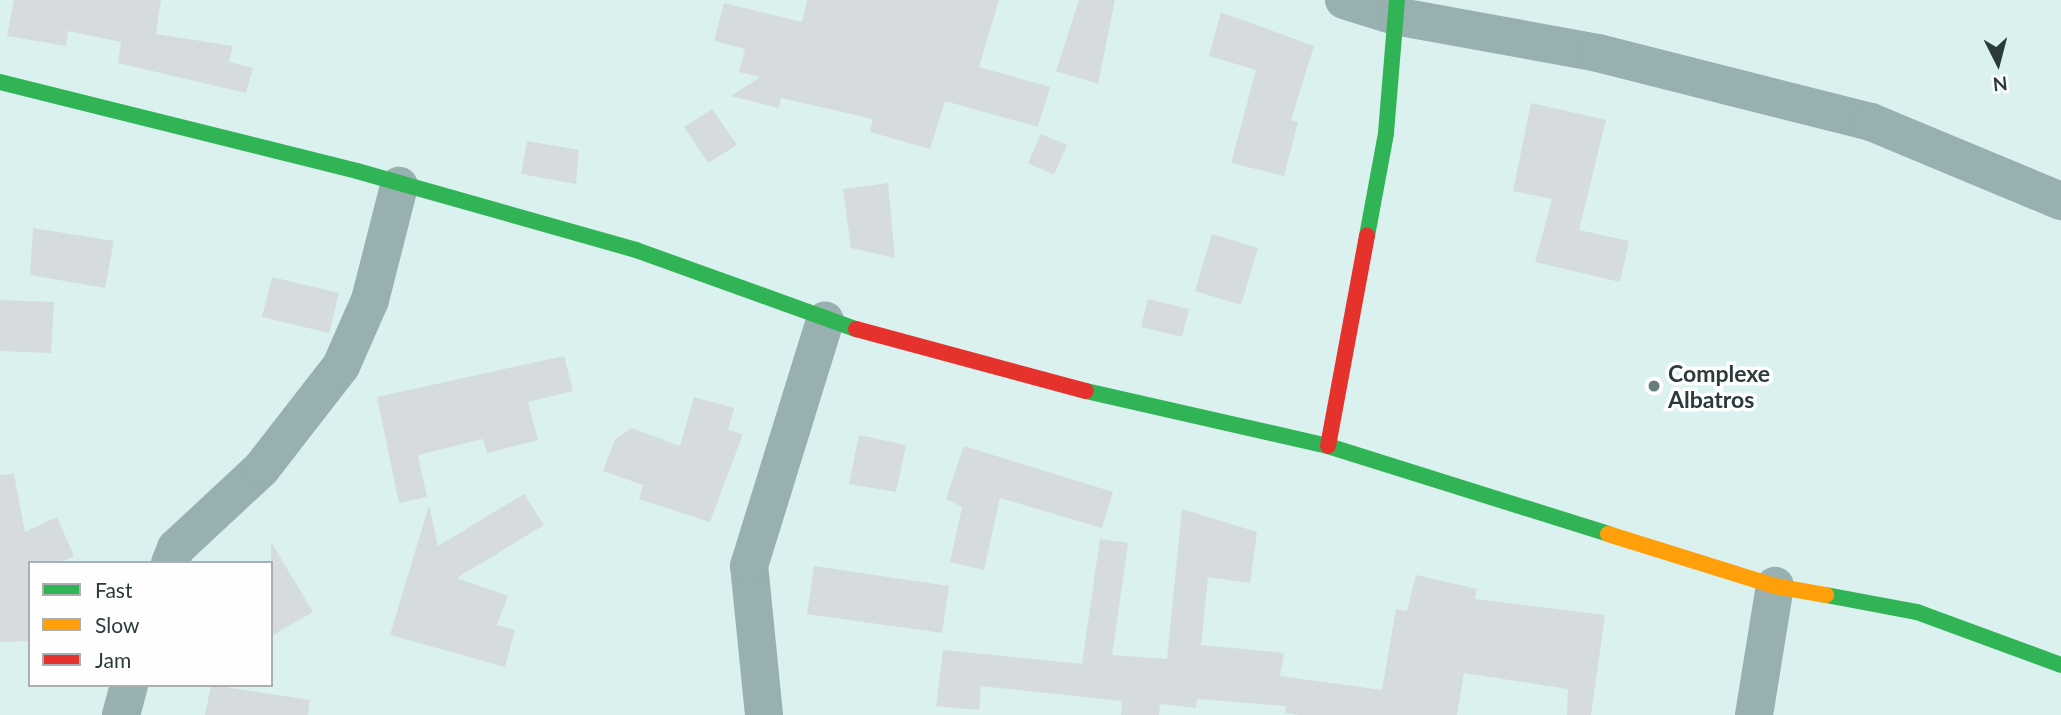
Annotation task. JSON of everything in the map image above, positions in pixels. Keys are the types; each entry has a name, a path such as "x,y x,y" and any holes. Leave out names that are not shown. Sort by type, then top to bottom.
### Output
{"street":[{"path":"1344,0 1396,8 1598,54 1871,122 2061,201"},
{"path":"1328,446 1386,133 1396,8"},
{"path":"0,82 357,171 399,186 636,250 825,321 1052,383 1328,446 1775,586 1917,612 2061,665"},
{"path":"171,561 176,548 261,469 341,366 370,300 399,186"},
{"path":"764,715 749,566 825,321"},
{"path":"1754,715 1775,586"},
{"path":"121,715 128,687"}],"building":[{"path":"14,0 161,0 156,34 233,46 229,62 253,68 246,93 118,63 121,42 68,31 66,46 7,36"},
{"path":"807,0 999,0 979,67 1050,87 1038,127 945,101 930,149 870,132 873,119 781,98 779,108 731,96 760,77 739,72 745,49 714,41 724,3 802,22"},
{"path":"1079,0 1115,0 1098,84 1056,71"},
{"path":"1221,12 1314,46 1291,120 1298,122 1284,176 1231,163 1256,70 1209,56"},
{"path":"1531,103 1606,120 1579,230 1629,241 1620,282 1535,262 1552,199 1513,191"},
{"path":"712,109 737,145 708,163 684,127"},
{"path":"1041,134 1067,145 1054,175 1028,163"},
{"path":"527,141 579,150 576,184 521,174"},
{"path":"888,183 895,258 851,248 843,189"},
{"path":"33,228 114,241 105,288 30,275"},
{"path":"1212,234 1258,248 1241,305 1195,291"},
{"path":"272,277 339,293 329,333 262,317"},
{"path":"1148,299 1189,309 1182,337 1141,327"},
{"path":"0,300 54,302 51,353 0,351"},
{"path":"564,356 573,391 528,402 538,440 487,453 483,439 418,455 427,497 399,503 377,397"},
{"path":"694,397 734,408 728,430 743,434 710,522 639,499 643,485 603,471 615,439 632,428 680,446"},
{"path":"859,435 906,445 896,492 849,484"},
{"path":"964,446 1113,492 1102,528 1000,498 984,570 950,562 962,507 946,499"},
{"path":"14,474 25,532 57,517 74,556 63,561 28,561 28,641 0,642 0,475"},
{"path":"524,494 544,525 457,578 508,596 497,625 515,630 505,667 390,635 429,505 438,546"},
{"path":"1182,509 1257,532 1250,583 1208,577 1201,645 1284,653 1280,676 1382,690 1396,609 1407,611 1416,575 1477,589 1475,599 1605,615 1591,715 1567,715 1568,689 1464,673 1457,715 1299,715 1285,713 1286,706 1197,699 1196,708 1160,704 1159,715 1121,715 1122,701 981,686 979,710 936,706 943,650 1082,664 1100,539 1128,543 1112,655 1167,659"},
{"path":"271,542 313,612 273,635 273,561"},
{"path":"814,566 949,586 942,633 807,614"},
{"path":"211,687 310,700 308,715 205,715"}],"traffic: fast":[{"path":"1367,236 1386,133 1397,0"},
{"path":"0,82 357,171 636,250 856,329"},
{"path":"1086,391 1328,446 1608,534"},
{"path":"1826,595 1917,612 2061,665"}],"traffic: slow":[{"path":"1608,534 1775,586 1826,595"}],"traffic: jam":[{"path":"1328,446 1367,236"},
{"path":"856,329 1086,391"}],"place":[{"name":"Complexe Albatros","path":"1654,386"}]}
